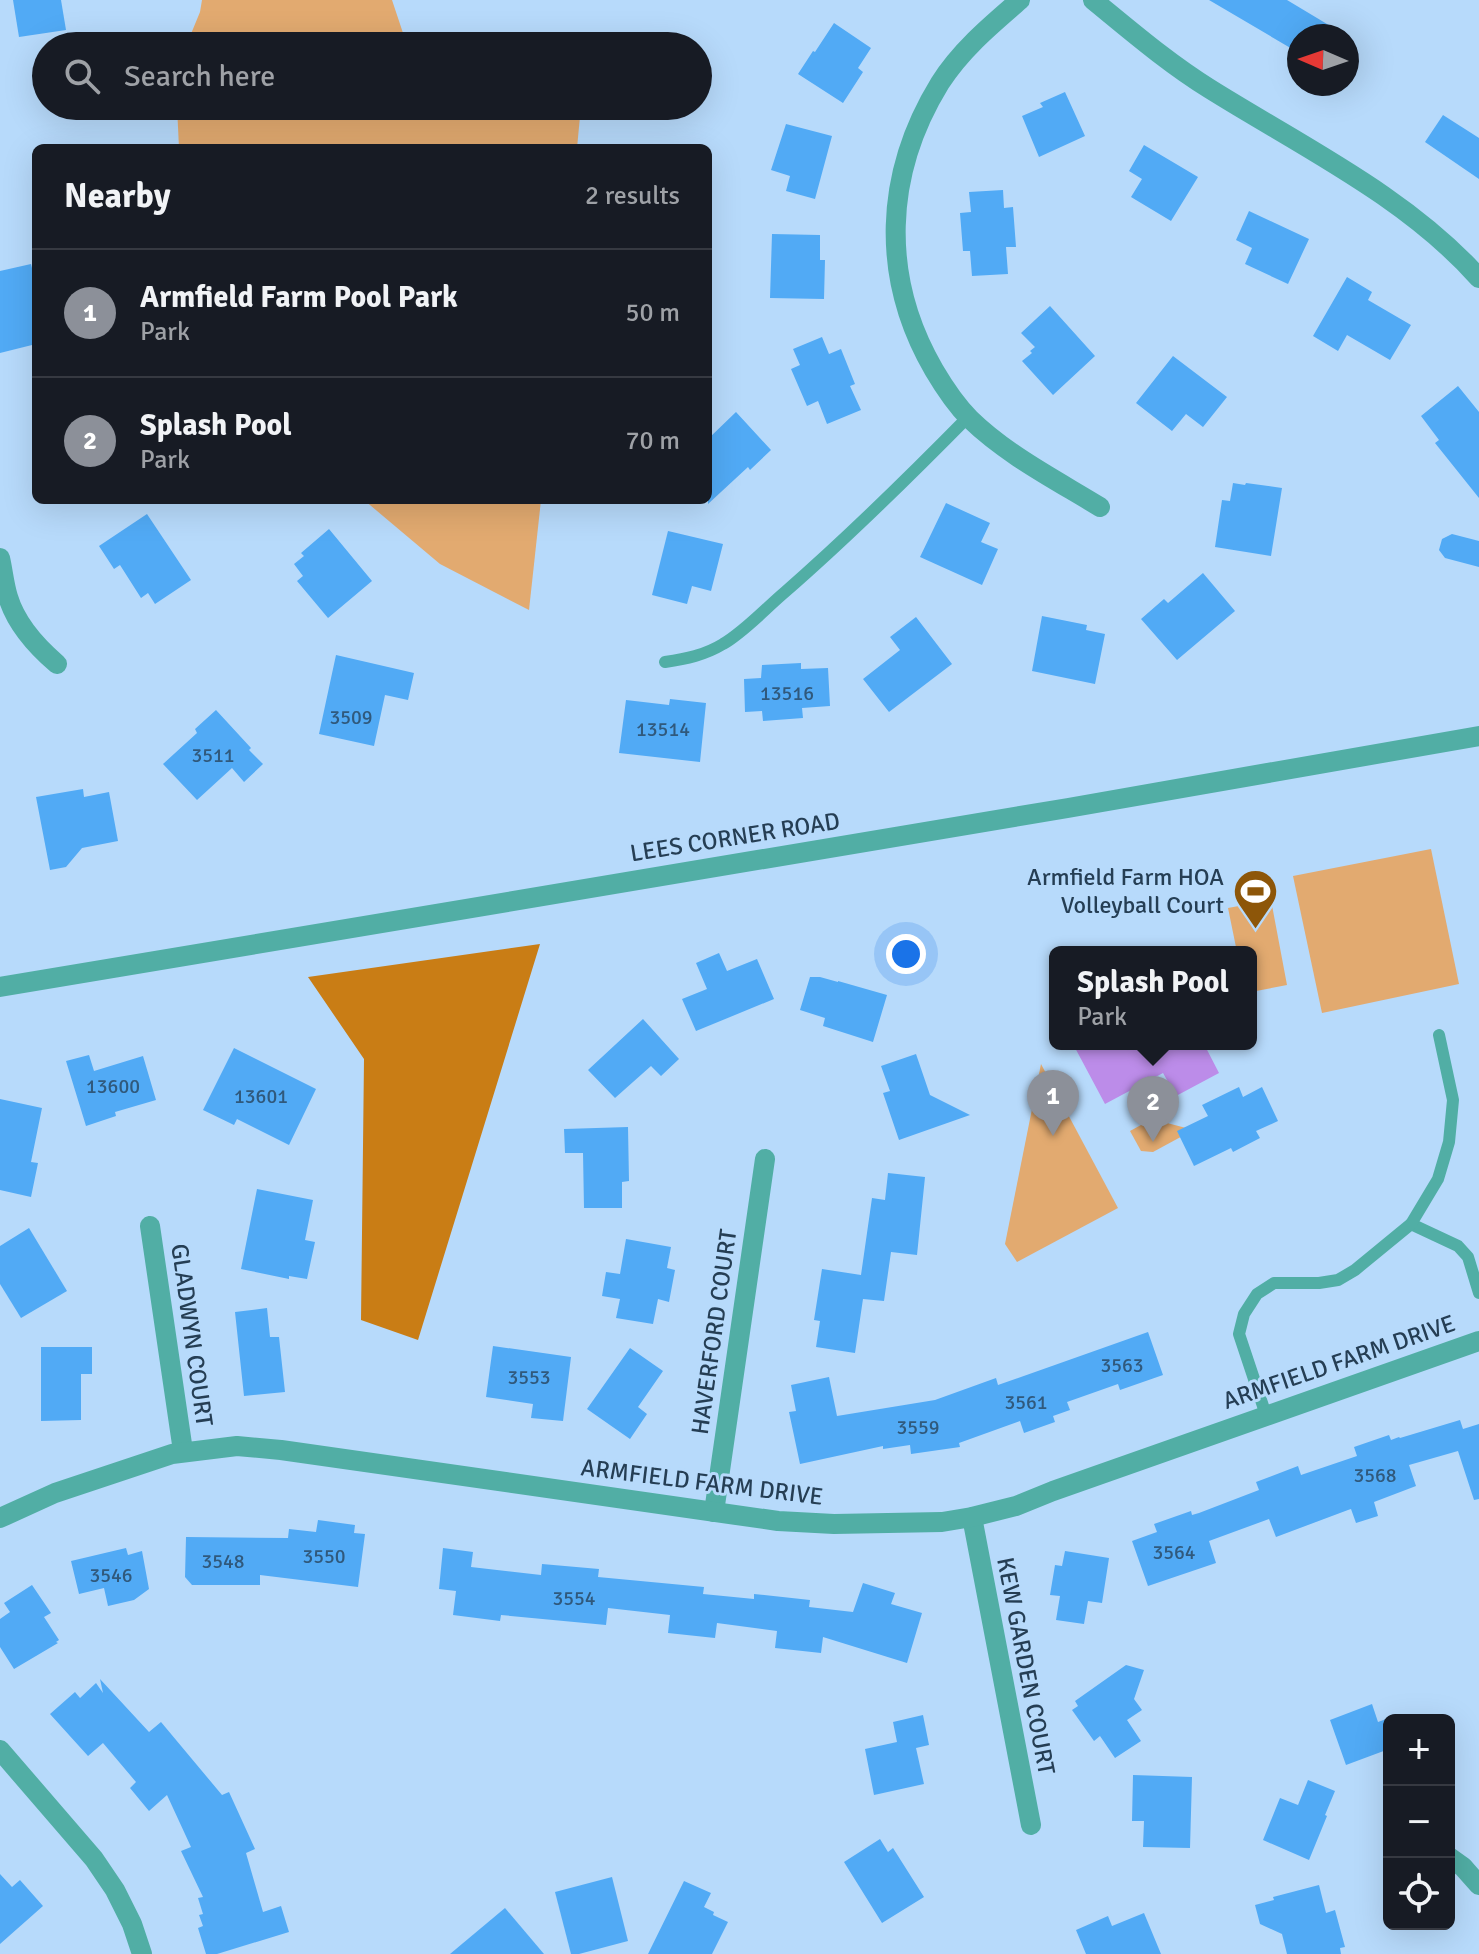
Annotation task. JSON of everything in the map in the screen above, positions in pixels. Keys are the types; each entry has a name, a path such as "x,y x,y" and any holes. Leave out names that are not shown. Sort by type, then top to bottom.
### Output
{"street":[{"path":"1020,0 965,51 942,81 916,127 903,167 896,210 898,274 909,315 930,363 968,417 1026,462 1100,507"},
{"path":"1093,0 1172,63 1403,209 1479,278"},
{"path":"0,558 8,598 22,628 41,651 57,664"},
{"name":"LEES CORNER ROAD","path":"0,987 1479,736"},
{"name":"HAVERFORD COURT","path":"714,1512 765,1159"},
{"name":"GLADWYN COURT","path":"150,1226 183,1451"},
{"name":"ARMFIELD FARM DRIVE","path":"0,1518 55,1493 183,1451 237,1446 778,1521 834,1524 942,1522 1016,1506 1479,1341"},
{"name":"KEW GARDEN COURT","path":"972,1517 1031,1825"},
{"path":"0,1750 94,1859 115,1890 132,1924 142,1954"},
{"path":"1450,1858 1479,1885"}],"lane":[{"path":"665,662 688,659 727,642 798,581 968,417"},
{"path":"1266,1415 1239,1334 1244,1314 1257,1294 1274,1283 1338,1280 1373,1258 1411,1224 1438,1179 1449,1142 1453,1100 1439,1035"},
{"path":"1411,1224 1458,1246 1468,1257 1479,1293"}],"shaded area":[{"path":"202,0 392,0 403,32 192,32"},
{"path":"178,120 580,120 577,144 179,144"},
{"path":"369,504 541,504 529,610 440,564"},
{"path":"1431,849 1459,984 1322,1013 1293,876"},
{"name":"Armfield Farm HOA Volleyball Court","path":"1271,900 1287,985 1257,991 1257,946 1236,946 1228,908"},
{"path":"540,944 418,1340 361,1320 364,1059 308,977"},
{"path":"1076,1050 1207,1050 1219,1073 1176,1096 1163,1073 1105,1104"},
{"path":"1041,1064 1118,1208 1017,1262 1005,1244"},
{"path":"1152,1119 1186,1128 1188,1133 1153,1152 1141,1151 1130,1131"}],"building":[{"path":"13,0 61,0 66,30 32,32 32,35 19,37"},
{"path":"1209,0 1287,0 1327,24 1287,24 1287,46"},
{"path":"834,23 871,48 858,68 863,72 843,103 798,74"},
{"path":"1065,92 1085,136 1039,157 1022,116 1043,107 1040,103"},
{"path":"1443,115 1479,138 1479,179 1425,142"},
{"path":"786,124 832,136 815,199 786,191 790,176 771,170"},
{"path":"1144,145 1198,177 1171,221 1131,197 1142,179 1129,171"},
{"path":"1003,190 1004,208 1013,207 1016,247 1006,247 1008,274 972,276 970,251 963,251 960,213 971,212 969,192"},
{"path":"1249,211 1309,239 1288,284 1245,264 1252,248 1236,240"},
{"path":"772,234 820,235 820,260 825,260 824,299 770,298"},
{"path":"31,264 32,268 32,345 0,353 0,271"},
{"path":"1347,277 1372,292 1368,300 1411,325 1390,360 1347,335 1338,351 1313,336"},
{"path":"1050,306 1095,356 1053,395 1022,361 1035,347 1021,333"},
{"path":"822,337 829,354 841,349 855,384 850,386 861,410 827,424 818,401 807,406 791,369 800,365 793,349"},
{"path":"1173,356 1227,397 1203,427 1186,414 1172,431 1136,403"},
{"path":"1458,386 1479,412 1479,498 1435,443 1439,440 1421,416"},
{"path":"736,412 771,450 712,500 712,435"},
{"path":"1233,483 1282,488 1271,556 1215,547 1222,500 1230,501"},
{"path":"946,503 990,523 981,542 998,549 982,585 920,557"},
{"path":"147,514 191,580 155,604 148,593 141,598 120,565 114,569 99,546"},
{"path":"329,529 372,581 328,618 297,581 303,576 294,564 304,556 301,553"},
{"path":"668,531 723,544 711,591 692,586 687,604 652,595"},
{"path":"1452,534 1479,541 1479,567 1445,558 1439,550 1442,539"},
{"path":"1203,573 1235,611 1177,660 1141,619 1164,599 1168,603"},
{"path":"1042,616 1087,625 1086,630 1105,634 1095,684 1032,671"},
{"path":"916,617 952,664 889,712 863,679 900,650 890,637"},
{"path":"336,655 414,673 408,700 385,695 374,746 319,734"},
{"path":"801,663 801,669 828,668 830,706 802,708 803,718 763,721 762,711 745,712 744,679 761,678 762,665"},
{"path":"670,699 706,703 700,762 619,753 626,700 669,705"},
{"path":"216,710 263,764 244,782 232,768 197,800 163,764 197,733 195,729"},
{"path":"83,789 84,797 109,792 118,841 82,848 66,867 50,870 36,797"},
{"path":"719,953 727,971 757,959 774,999 696,1031 682,999 707,989 696,963"},
{"path":"810,977 838,981 887,995 873,1042 823,1026 825,1018 800,1010"},
{"path":"643,1019 679,1059 661,1076 651,1066 615,1098 588,1070"},
{"path":"234,1048 316,1089 289,1145 237,1119 234,1125 203,1110"},
{"path":"916,1054 930,1095 970,1115 899,1140 883,1093 890,1091 881,1066"},
{"path":"89,1055 94,1071 143,1056 156,1100 115,1112 116,1116 86,1126 66,1061"},
{"path":"1239,1087 1243,1097 1262,1087 1278,1121 1256,1131 1260,1138 1194,1166 1177,1131 1208,1116 1202,1105"},
{"path":"0,1099 42,1108 31,1162 38,1163 31,1197 0,1190"},
{"path":"628,1127 629,1181 622,1182 622,1208 584,1208 583,1153 565,1153 564,1129"},
{"path":"888,1173 925,1177 917,1255 891,1252 884,1301 863,1299 855,1353 816,1347 820,1321 814,1320 822,1269 861,1275 872,1198 885,1200"},
{"path":"257,1189 313,1200 305,1240 315,1242 307,1279 289,1276 289,1279 241,1269"},
{"path":"29,1228 67,1291 21,1318 0,1284 0,1246"},
{"path":"626,1239 671,1247 667,1268 675,1270 669,1302 658,1299 653,1324 616,1318 620,1299 602,1296 606,1272 620,1274"},
{"path":"267,1308 270,1337 279,1337 285,1392 244,1396 235,1312"},
{"path":"1148,1332 1163,1375 1120,1390 1118,1384 1067,1402 1070,1410 1053,1416 1055,1422 1024,1433 1020,1421 959,1443 960,1447 911,1454 910,1445 883,1449 883,1446 800,1464 789,1412 796,1411 791,1385 829,1377 837,1416 935,1400 996,1378 998,1385"},
{"path":"493,1346 571,1357 563,1421 531,1418 533,1404 486,1397"},
{"path":"41,1347 92,1347 92,1374 81,1374 81,1420 41,1421"},
{"path":"630,1348 663,1371 638,1407 647,1414 630,1439 587,1409"},
{"path":"1460,1420 1463,1429 1479,1424 1479,1499 1474,1500 1458,1451 1409,1465 1416,1486 1374,1502 1378,1516 1356,1523 1351,1509 1276,1537 1269,1519 1209,1541 1216,1563 1148,1586 1132,1541 1157,1532 1154,1524 1191,1511 1192,1515 1199,1513 1259,1490 1256,1482 1298,1466 1301,1475 1357,1456 1354,1447 1389,1435 1391,1440"},
{"path":"318,1520 355,1525 354,1533 365,1534 358,1587 260,1575 260,1585 192,1585 185,1577 186,1537 288,1538 289,1529 316,1532"},
{"path":"126,1548 128,1555 142,1551 149,1589 134,1600 108,1606 104,1588 79,1594 71,1561"},
{"path":"443,1548 473,1552 471,1567 541,1575 542,1564 599,1569 598,1577 704,1587 703,1594 754,1599 754,1594 810,1600 809,1607 853,1612 863,1583 895,1593 891,1604 922,1613 907,1663 823,1637 821,1653 775,1648 777,1631 717,1623 715,1638 668,1633 670,1615 608,1608 606,1625 501,1615 500,1621 453,1615 456,1591 439,1589"},
{"path":"1065,1551 1109,1558 1102,1603 1088,1601 1084,1624 1056,1620 1060,1596 1050,1595 1055,1565 1062,1566"},
{"path":"32,1585 51,1613 44,1617 59,1640 14,1669 0,1647 0,1619 10,1612 4,1603"},
{"path":"1126,1665 1144,1670 1134,1699 1142,1710 1127,1720 1141,1741 1115,1758 1100,1736 1094,1741 1072,1710 1078,1706 1075,1701"},
{"path":"100,1679 149,1732 161,1722 222,1795 229,1792 255,1849 246,1853 263,1912 281,1906 289,1932 217,1954 206,1954 198,1928 203,1926 199,1915 203,1914 198,1898 203,1897 181,1851 191,1847 167,1795 149,1811 130,1788 136,1782 103,1743 88,1756 50,1714 75,1692 80,1698 96,1683 103,1693"},
{"path":"1372,1704 1378,1722 1383,1720 1383,1751 1346,1765 1330,1720"},
{"path":"923,1715 929,1745 916,1748 924,1784 874,1795 865,1749 897,1742 893,1722"},
{"path":"1133,1775 1192,1777 1190,1848 1143,1847 1144,1821 1132,1821"},
{"path":"1308,1780 1335,1791 1309,1860 1263,1840 1280,1798 1298,1805"},
{"path":"880,1839 888,1852 893,1848 924,1897 882,1923 844,1862"},
{"path":"0,1874 12,1887 20,1880 43,1906 0,1944"},
{"path":"612,1877 628,1941 571,1954 555,1892"},
{"path":"684,1881 711,1893 704,1907 728,1922 712,1954 648,1954"},
{"path":"1319,1885 1326,1913 1335,1910 1345,1947 1340,1948 1341,1954 1287,1954 1282,1934 1260,1924 1255,1905"},
{"path":"505,1908 544,1954 450,1954"},
{"path":"1144,1913 1161,1954 1086,1954 1076,1930 1108,1916 1112,1926"}],"place":[{"name":"Armfield Farm HOA Volleyball Court","path":"1255,930"},
{"name":"Armfield Farm Pool Park","path":"1053,1136"},
{"name":"Splash Pool","path":"1153,1142"}]}
